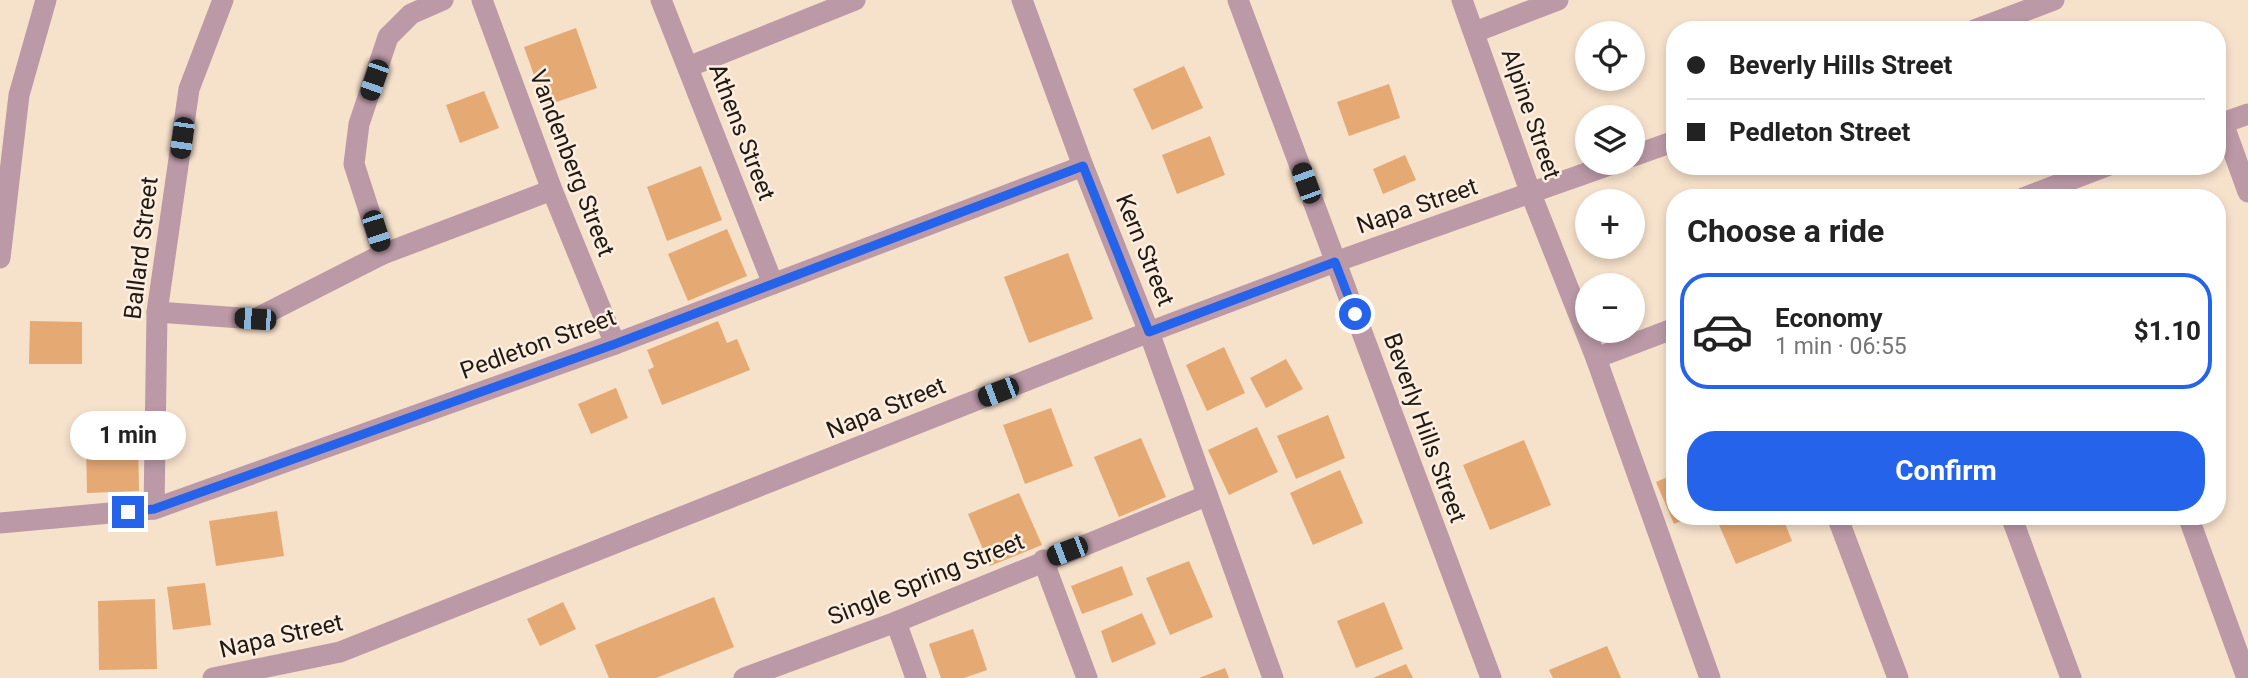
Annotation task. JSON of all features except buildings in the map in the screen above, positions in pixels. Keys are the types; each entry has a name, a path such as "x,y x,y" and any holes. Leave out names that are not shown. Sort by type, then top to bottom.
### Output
{"street":[{"path":"0,258 19,95 46,0"},
{"name":"Ballard Street","path":"154,509 157,312 189,89 223,0"},
{"path":"383,254 354,164 359,124 388,37 411,15 443,0"},
{"name":"Vandenberg Street","path":"482,0 552,190 615,344"},
{"name":"Athens Street","path":"661,0 773,284"},
{"name":"Kern Street","path":"1022,0 1083,166 1149,332 1273,678"},
{"name":"Beverly Hills Street","path":"1238,0 1491,678"},
{"name":"Alpine Street","path":"1462,0 1531,194 1596,358 1710,678"},
{"path":"1475,32 1558,0"},
{"path":"1998,21 2054,0"},
{"path":"688,67 846,2"},
{"path":"2226,122 2248,114"},
{"path":"2226,139 2248,192"},
{"path":"1645,152 1666,144"},
{"name":"Pedleton Street","path":"0,523 154,509 615,344 1083,166"},
{"name":"Napa Street","path":"213,678 341,652 1149,332 1335,262 1582,175"},
{"path":"2070,189 2092,175"},
{"path":"157,312 255,319 383,254 552,190"},
{"path":"1596,358 1666,331"},
{"name":"Single Spring Street","path":"744,678 897,622 1043,560 1206,496"},
{"path":"1840,525 1898,678"},
{"path":"2014,525 2071,678"},
{"path":"2191,525 2247,678"},
{"path":"1043,560 1087,678"},
{"path":"897,622 916,678"}],"route":[{"path":"128,512 154,509 589,354 1083,166 1149,332 1335,262 1355,314"}]}
